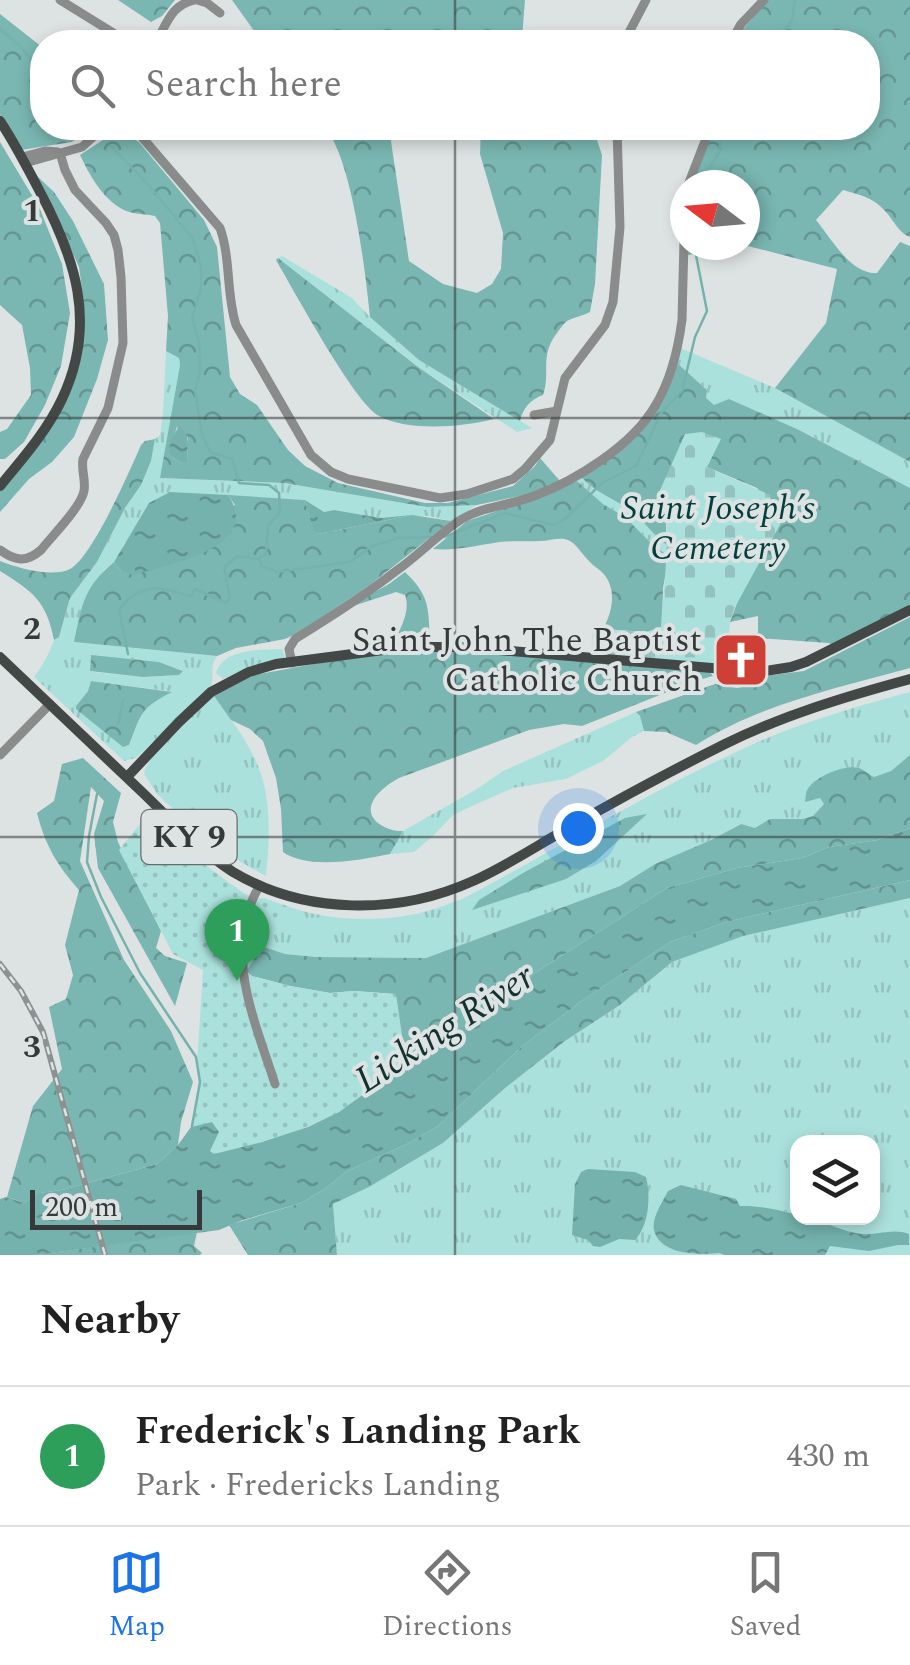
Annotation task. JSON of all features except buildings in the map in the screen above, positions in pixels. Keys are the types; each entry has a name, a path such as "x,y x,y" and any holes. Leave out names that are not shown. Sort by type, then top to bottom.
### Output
{"main road":[{"path":"0,121 48,207 71,261 80,302 76,361 64,396 38,439 0,486"},
{"path":"127,778 211,692 249,672 276,664 406,647 464,646 759,672 806,662 910,610"},
{"name":"KY 9","path":"0,657 202,848 233,872 315,902 345,905 391,905 427,898 475,880 729,742 790,716 910,679"}],"street":[{"path":"60,0 109,30"},
{"path":"630,30 646,0"},
{"path":"738,30 764,0"},
{"path":"163,30 182,3 207,2 220,13"},
{"path":"24,160 82,147 90,140"},
{"path":"144,140 220,228 236,325 311,455 331,472 348,479 435,497 500,485 526,469 550,440 564,378 605,325 613,302 620,226 617,140"},
{"path":"694,170 705,140"},
{"path":"0,550 12,559 34,556 82,498 83,459 108,408 124,344 117,243 109,227 75,190 60,153"},
{"path":"292,663 289,649 295,639 396,572 456,524 476,513 560,485 607,455 639,427 670,376 680,338 684,260"},
{"path":"534,415 558,410"},
{"path":"0,755 50,704"},
{"path":"260,885 244,922 243,962 252,1020 275,1084"}],"green space":[{"path":"118,0 175,0 162,16 151,22"},
{"path":"232,0 525,0 523,30 253,30"},
{"path":"768,0 910,0 910,237 877,204 843,190 816,220 850,262 868,272 877,273 900,242 910,246 910,462 775,388 826,323 837,269 760,249 760,170 697,170 708,140 880,140 880,30 742,30"},
{"path":"0,14 30,38 30,140 74,140 21,150 0,115"},
{"path":"103,140 136,140 204,220 217,247 230,377 240,394 257,405 288,450 305,466 338,483 425,503 448,503 513,486 540,458 560,481 534,493 477,505 427,507 284,483 160,478 180,365 179,358 166,351 168,316 160,223 155,216 122,209 97,185 80,155","holes":["177,427 188,438 187,460 181,463 168,454"]},
{"path":"332,140 391,140 409,261 443,284 477,293 492,284 501,269 503,233 480,154 481,140 597,140 602,155 590,312 567,321 552,341 543,395 528,405 520,421 419,360 370,317 350,191"},
{"path":"0,142 39,207 62,264 70,313 61,366 45,405 24,442 5,459 0,459 0,432 7,429 31,395 22,325 0,305"},
{"path":"37,176 54,192 73,221 104,284 108,340 74,437 0,512 0,491 55,420 84,335 79,267"},
{"path":"282,256 352,298 419,360 532,428 517,432 418,367 278,258"},
{"path":"278,258 418,367 494,419 436,427 379,416 340,369"},
{"path":"680,348 775,388 910,462 910,488 799,430 715,406 705,398 706,389 677,363"},
{"path":"166,351 179,358 180,365 161,478 284,483 427,507 477,505 451,521 428,516 381,518 334,510 324,512 305,500 170,493 104,570 74,642 217,656 210,689 136,758 124,761 34,677 59,637 70,598 97,562 141,485 155,439 160,435","holes":["91,656 159,662 182,670 178,675 143,677 93,672","91,681 169,691 170,692 143,713 129,745 76,706"]},
{"path":"677,363 707,390 706,398 714,405 729,399 799,430 910,488 910,605 835,645 758,638 758,616 730,622 772,508 757,488 707,467 720,439 654,506 665,510 667,545 630,510 581,477 633,439"},
{"name":"Saint Joseph’s Cemetery","path":"702,432 721,439 707,467 770,495 772,508 781,514 782,521 734,609 727,666 591,654 593,629 647,632 661,627 666,525 665,510 653,506 685,434"},
{"path":"155,439 141,485 97,562 70,598 59,637 54,640 42,606 0,571 0,561 45,572 63,572 79,562 99,532 141,445"},
{"path":"581,477 635,514 667,545 669,556 577,481"},
{"path":"577,481 669,556 662,627 647,632 603,629 612,597 608,581 567,540 433,549 467,521"},
{"path":"228,495 305,500 318,534 412,515 451,521 371,584 285,639 236,648 217,656 74,642 85,598 104,571 114,562 121,570 235,505"},
{"path":"405,572 420,589 426,604 430,643 393,644 406,614 405,595 396,592 344,609"},
{"path":"910,617 910,668 773,708 696,745 666,732 644,731 636,712 715,684 737,688 753,685 764,676 804,671"},
{"path":"282,649 282,659 223,679 216,673 234,655"},
{"path":"408,651 480,652 710,672 713,676 582,726 564,724 529,730 399,778 378,794 371,808 379,824 403,831 390,854 320,862 283,852 276,778 263,741 231,720 214,696 254,675"},
{"path":"91,655 159,662 183,671 179,675 143,677 90,671"},
{"path":"91,681 172,692 147,708 129,745 123,747 76,709"},
{"path":"910,692 910,755 891,771 874,777 866,773 821,798 825,804 813,816 770,819 755,828 740,824 655,864 620,886 426,958 316,957 285,954 261,946 287,906 319,915 373,919 408,916 462,899 736,752 810,722"},
{"path":"214,695 247,744 261,774 268,818 266,876 214,847 157,794 144,774 163,744"},
{"path":"636,712 644,731 603,761 566,779 513,788 453,815 414,852 390,854 403,831 503,771"},
{"path":"910,755 910,828 878,840 829,847 802,858 737,868 667,888 406,1063 395,994 330,993 290,986 246,971 261,946 285,954 316,957 426,958 620,886 655,864 741,824 755,828 770,819 813,816 824,804 820,798 805,802 806,794 820,778 854,767 874,777 891,771"},
{"path":"83,758 121,793 113,822 118,842 161,931 156,948 165,956 187,963 175,1006 98,868 94,834 104,801 91,787 80,861 124,960 171,1031 193,1082 178,1145 157,1164 40,1193 24,1203 7,1197 33,1106 62,1069 49,1007 66,999 73,975 65,945 79,890 53,854 37,813 54,801 62,764"},
{"path":"148,814 194,857 245,894 287,906 246,972 330,993 396,994 406,1063 321,1121 260,1142 214,1154 210,1151 219,1132 212,1122 191,1127 200,1082 197,1063 203,970 173,954 119,850"},
{"path":"647,814 596,861 566,879 472,910 479,900 523,873 625,818"},
{"path":"910,880 910,898 743,936 672,962 504,1089 443,1143 333,1204 337,1255 248,1255 229,1225 301,1203 347,1171 438,1126 521,1047 670,942 726,922"},
{"path":"910,898 910,1255 337,1255 333,1204 443,1143 504,1089 672,962 741,936"},
{"path":"197,1232 194,1246 200,1255 37,1255"}],"water":[{"path":"179,426 188,442 187,461 181,463 168,454"},
{"path":"170,492 228,495 236,513 233,529 206,552 186,560 132,575 121,570 114,562 149,503"},
{"path":"305,500 324,512 334,510 381,518 412,515 318,534 313,530"},
{"path":"910,828 910,880 726,922 670,942 521,1047 438,1126 347,1171 301,1203 219,1230 37,1255 0,1255 0,1199 24,1203 39,1193 157,1164 191,1127 212,1122 219,1132 210,1151 214,1154 308,1127 339,1112 423,1051 483,1014 535,973 667,888 737,868 802,858 829,847 878,840"},
{"path":"581,1172 635,1172 646,1177 648,1210 635,1240 619,1239 600,1247 572,1235 575,1184"},
{"path":"681,1185 736,1199 740,1206 782,1211 790,1213 790,1225 829,1225 869,1234 903,1232 909,1234 909,1245 869,1251 830,1246 825,1255 681,1252 664,1244 654,1230 668,1191"}],"waterway":[{"path":"785,30 792,20 795,0"},
{"path":"0,29 30,59"},
{"path":"708,170 719,153 721,140"},
{"path":"111,146 193,239 201,267 201,289 192,318 199,342 200,372 195,391 202,435 210,452 232,459 239,483 269,485 279,493 280,512 268,526 266,554 259,558"},
{"path":"444,537 505,513 554,525 602,483 636,466 661,413 682,391 695,337 707,311 697,260"},
{"path":"128,654 119,609 144,590 160,589 191,596 195,589 226,603 230,597 224,568 237,556 259,559 262,566 277,572 350,562 372,546 398,538 431,537"},
{"path":"118,725 123,700"},
{"path":"97,794 87,862 140,973 196,1057 200,1082 192,1126"}],"railway":[{"path":"0,964 21,991 43,1032 105,1255"}],"place":[{"name":"Saint John The Baptist Catholic Church","path":"741,660"},
{"name":"Frederick's Landing Park","path":"237,981"}],"water label":[{"name":"Licking River","path":"445,1029"}]}
